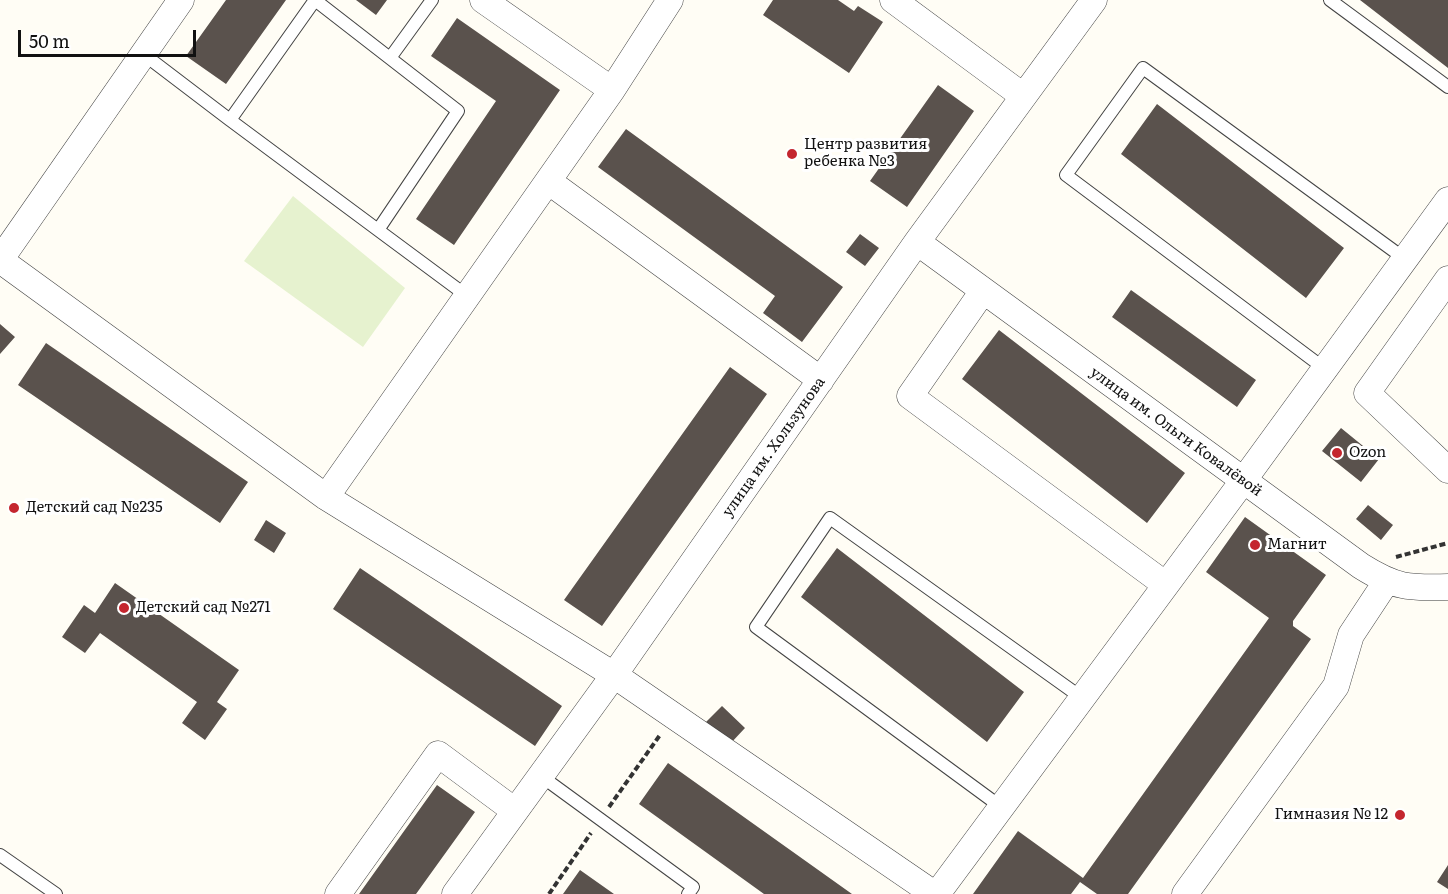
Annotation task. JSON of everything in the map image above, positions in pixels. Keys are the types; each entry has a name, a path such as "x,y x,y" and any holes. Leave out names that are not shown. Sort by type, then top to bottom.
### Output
{"street":[{"path":"181,0 0,260 326,497 614,675 935,894 1243,481 1448,200"},
{"path":"483,0 612,90"},
{"path":"326,497 612,90 670,0"},
{"path":"893,0 1023,96"},
{"name":"улица им. Хользунова","path":"455,894 614,675 917,242 1094,0"},
{"path":"548,181 820,380"},
{"name":"улица им. Ольги Ковалёвой","path":"917,242 1361,566 1386,582 1413,588 1448,587"},
{"path":"1448,279 1367,393 1448,470"},
{"path":"983,291 910,396 1166,585"},
{"path":"1185,894 1336,686 1351,635 1386,582"},
{"path":"338,894 438,754 515,812"}],"lane":[{"path":"230,120 315,0 458,111 378,230"},
{"path":"390,58 432,0"},
{"path":"1330,0 1448,87"},
{"path":"142,53 467,296"},
{"path":"1325,369 1066,176 1136,78 1143,69 1405,260"},
{"path":"1001,807 756,627 830,518 1082,698"},
{"path":"541,776 694,892"},
{"path":"0,855 56,894"}],"path":[{"path":"1361,566 1448,543"}],"green space":[{"path":"293,196 405,288 363,347 244,261"}],"building":[{"path":"226,0 286,0 226,84 186,56"},
{"path":"356,0 387,0 376,15"},
{"path":"773,0 838,0 854,11 858,6 883,22 849,73 763,15"},
{"path":"1360,0 1448,0 1448,68"},
{"path":"457,18 560,90 454,245 416,219 496,101 431,56"},
{"path":"938,85 974,111 907,207 870,181"},
{"path":"1157,104 1344,248 1306,298 1121,154"},
{"path":"626,129 843,287 802,342 763,313 775,296 598,167"},
{"path":"860,234 879,248 865,266 846,252"},
{"path":"1131,290 1256,380 1237,407 1112,317"},
{"path":"0,324 15,337 0,354"},
{"path":"999,330 1185,473 1147,523 962,379"},
{"path":"46,343 248,482 220,523 18,385"},
{"path":"730,367 767,394 602,626 564,600"},
{"path":"1341,428 1379,459 1361,482 1322,451"},
{"path":"1368,505 1393,525 1381,540 1356,519"},
{"path":"1245,517 1326,575 1293,621 1293,626 1311,639 1128,894 1097,894 1080,882 1071,894 973,894 1018,831 1083,878 1269,618 1206,572"},
{"path":"266,520 286,533 274,553 254,540"},
{"path":"837,548 1024,692 987,742 801,597"},
{"path":"360,568 562,706 535,746 333,609"},
{"path":"115,583 239,670 217,702 227,709 205,740 182,723 197,702 100,633 85,653 62,637 84,605 95,613"},
{"path":"722,706 745,728 730,744 706,722"},
{"path":"668,763 852,894 764,894 639,804"},
{"path":"437,785 475,812 416,894 359,894"},
{"path":"1448,865 1448,889 1437,882"},
{"path":"580,870 614,894 563,894"}],"place":[{"name":"Центр развития ребенка №3","path":"792,154"},
{"name":"Ozon","path":"1337,453"},
{"name":"Детский сад №235","path":"14,508"},
{"name":"Магнит","path":"1255,545"},
{"name":"Детский сад №271","path":"124,608"},
{"name":"Гимназия № 12","path":"1400,815"}]}
